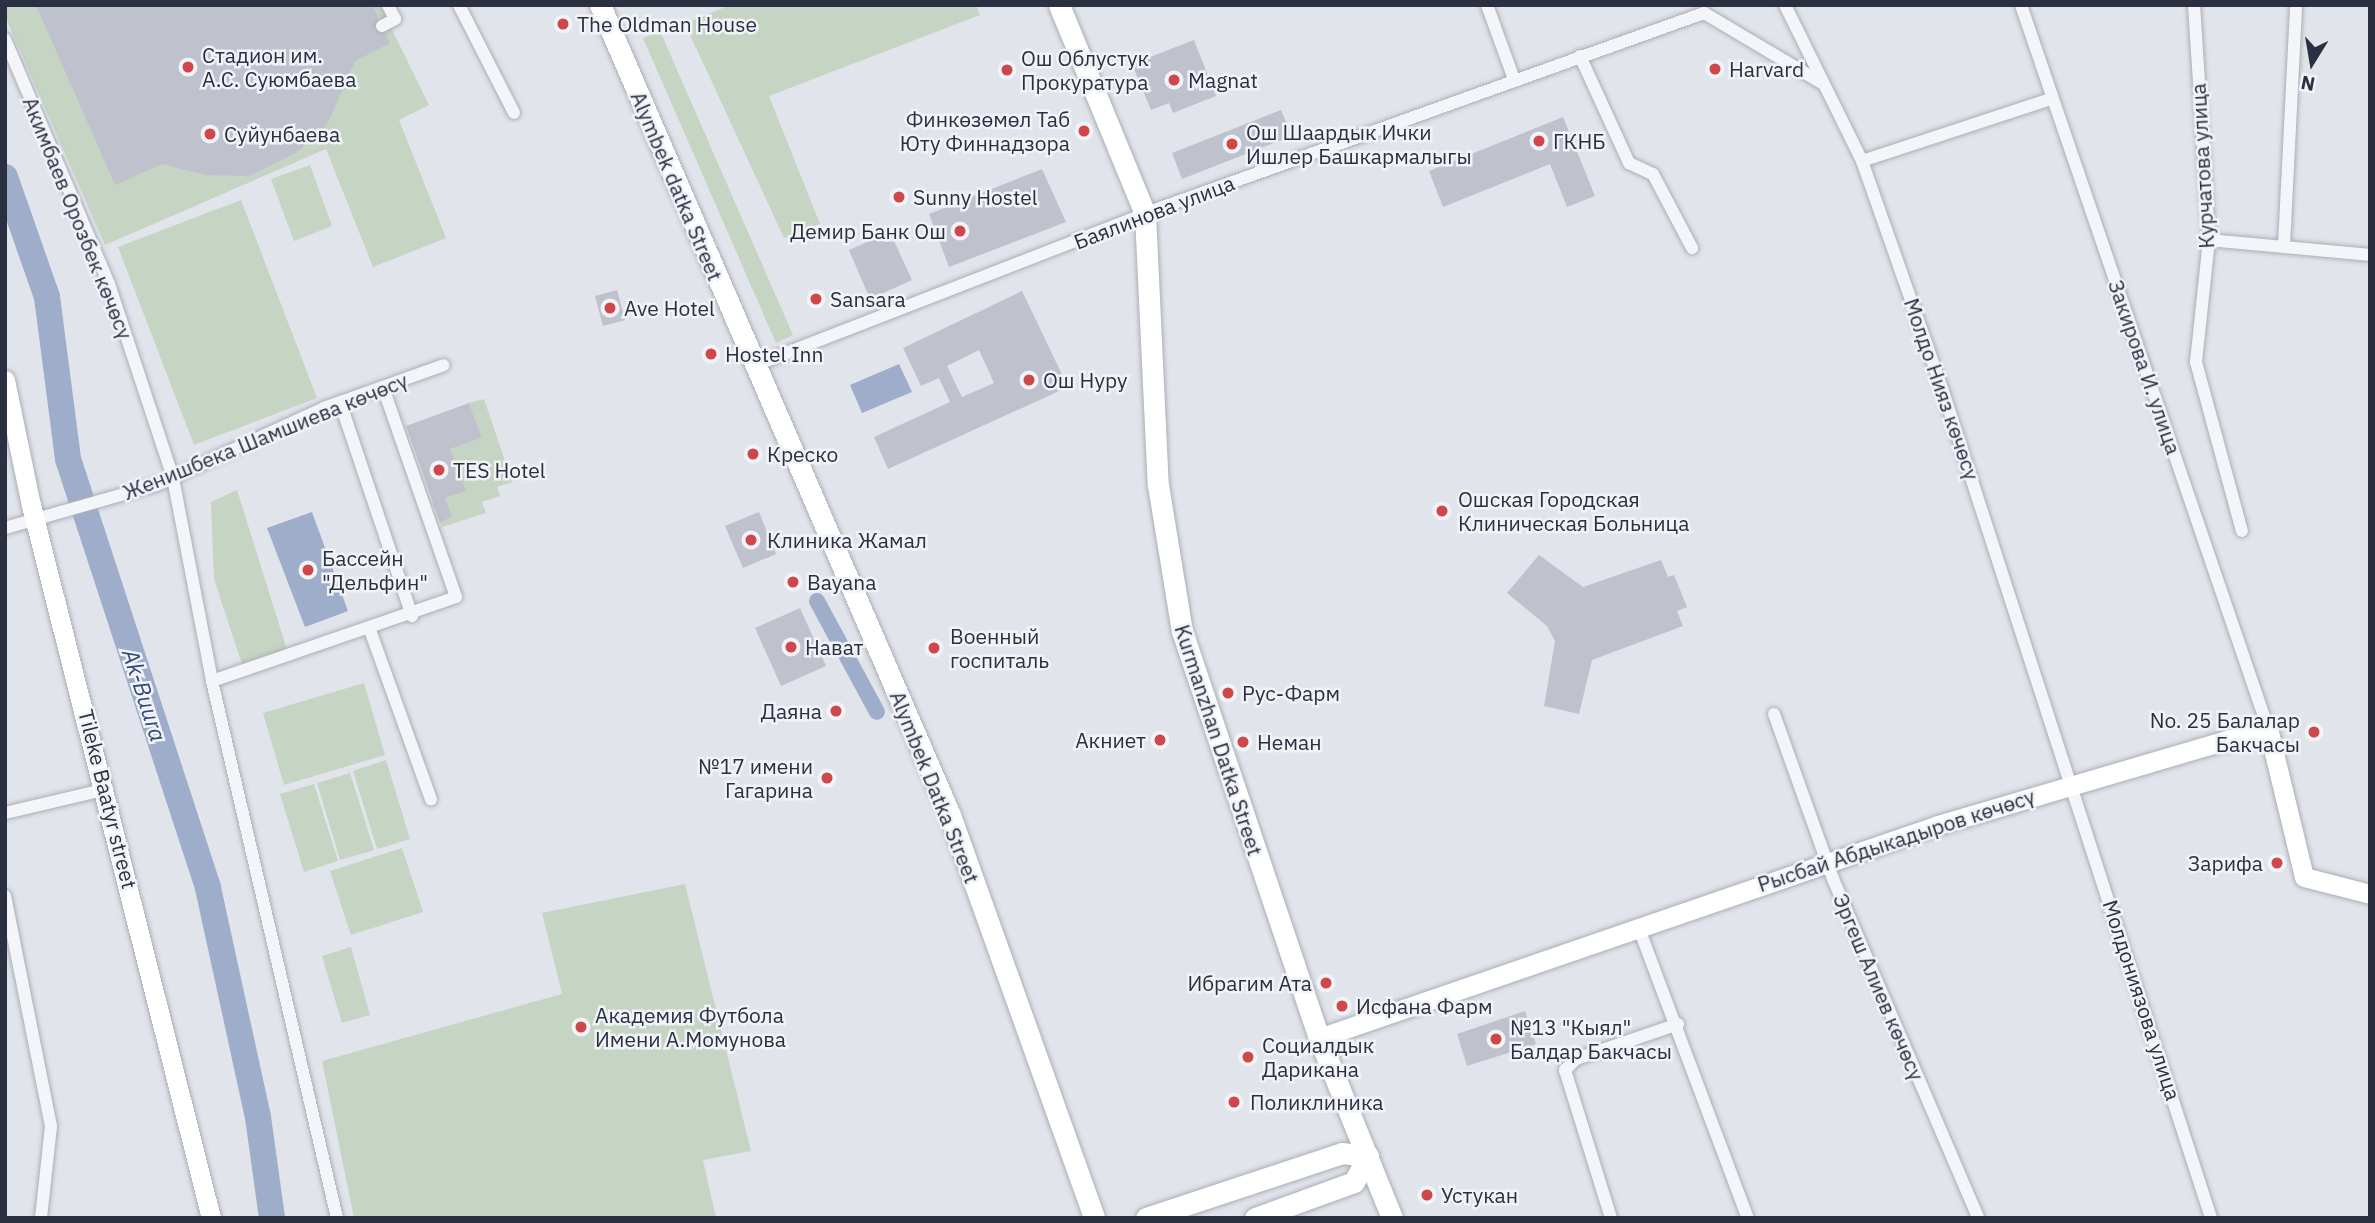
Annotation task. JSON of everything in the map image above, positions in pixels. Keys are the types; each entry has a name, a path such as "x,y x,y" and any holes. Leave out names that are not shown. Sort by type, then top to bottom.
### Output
{"main road":[{"name":"Alymbek datka Street","path":"600,5 753,366"},
{"name":"Kurmanzhan Datka Street","path":"1059,5 1145,214 1158,485 1182,631 1320,1038 1392,1218"},
{"name":"Alymbek Datka Street","path":"753,366 950,815 1094,1218"},
{"name":"Tileke Baatyr street","path":"5,380 36,522 107,789 211,1218"},
{"name":"Рысбай Абдыкадыров көчөсү","path":"1320,1038 1827,862 2073,783 2268,728"},
{"path":"2268,728 2304,877 2370,894"},
{"path":"1146,1218 1342,1153 1367,1156 1354,1182 1255,1218"}],"street":[{"path":"382,26 395,19 388,5"},
{"path":"459,5 514,113"},
{"path":"1487,5 1514,79"},
{"name":"Молдо Нияз көчөсү","path":"1785,5 1862,161 2073,783"},
{"name":"Закирова И. улица","path":"2021,5 2268,728"},
{"name":"Курчатова улица","path":"2194,5 2209,240 2196,362 2242,531"},
{"path":"2284,245 2296,5"},
{"name":"Баялинова улица","path":"753,366 1145,214 1514,79 1704,13 1823,83"},
{"name":"Акимбаев Орозбек көчөсү","path":"5,39 109,285 173,478 212,681 337,1218"},
{"path":"1580,56 1629,163 1653,174 1692,248"},
{"path":"1862,161 2051,99"},
{"path":"2209,240 2284,245 2370,256"},
{"name":"Женишбека Шамшиева көчөсү","path":"5,528 36,522 173,478 340,402 444,365"},
{"path":"212,681 412,616 456,597 383,387"},
{"path":"340,402 412,616"},
{"path":"370,630 431,799"},
{"name":"Эргеш Алиев көчөсү","path":"1774,714 1827,862 1978,1218"},
{"name":"Молдониязова улица","path":"2073,783 2211,1218"},
{"path":"5,813 107,789"},
{"path":"5,896 51,1126 41,1218"},
{"path":"1638,926 1678,1024 1748,1218"},
{"path":"1611,1218 1566,1070 1576,1059 1678,1024"}],"green space":[{"name":"Суйунбаева","path":"5,5 380,5 429,105 399,120 446,238 373,267 326,149 105,245 5,16"},
{"path":"730,5 976,5 980,15 769,96 820,224 784,238 685,24"},
{"path":"660,31 793,335 776,343 643,38"},
{"path":"310,165 332,226 294,241 271,179"},
{"path":"241,200 317,398 194,445 118,247"},
{"path":"484,399 512,482 497,487 500,496 482,502 486,513 442,527 432,503 465,491 450,449 482,438 469,403"},
{"path":"237,490 288,653 243,667 214,579 211,502"},
{"path":"364,683 385,755 284,785 263,713"},
{"path":"386,760 410,839 377,849 353,771"},
{"path":"350,773 374,850 340,860 317,783"},
{"path":"314,784 338,861 304,872 280,794"},
{"path":"402,848 423,912 351,935 330,871"},
{"name":"Академия Футбола Имени А.Момунова","path":"685,884 751,1151 703,1160 716,1218 354,1218 322,1061 562,994 542,913"},
{"path":"351,947 370,1015 342,1023 322,956"}],"water":[{"path":"899,364 912,392 862,413 850,385"},
{"name":"Бассейн \"Дельфин\"","path":"312,512 348,611 305,627 267,528"}],"building":[{"name":"Суйунбаева","path":"36,5 373,5 378,18 374,30 386,34 390,43 355,61 327,125 296,153 249,176 205,175 162,164 115,185"},
{"name":"Magnat","path":"1194,40 1216,96 1173,113 1169,103 1151,110 1132,64"},
{"name":"Ош Шаардык Ички Ишлер Башкармалыгы","path":"1281,110 1292,136 1182,179 1172,153"},
{"name":"ГКНБ","path":"1563,117 1595,196 1567,207 1550,164 1443,207 1429,171"},
{"path":"1042,169 1066,222 949,267 929,214"},
{"path":"890,232 912,280 870,299 849,250"},
{"name":"Ave Hotel","path":"617,290 625,320 603,326 595,296"},
{"name":"Ош Нуру","path":"1022,291 1068,387 888,469 874,437 950,402 939,378 921,386 903,348","holes":["979,350 994,383 962,397 947,366"]},
{"name":"TES Hotel","path":"469,403 482,438 450,449 466,491 445,498 452,517 440,522 406,426"},
{"name":"Клиника Жамал","path":"759,512 776,554 743,568 725,526"},
{"path":"1539,555 1583,587 1661,560 1668,577 1674,575 1687,607 1677,611 1683,626 1592,660 1579,714 1544,706 1555,641 1547,626 1507,593"},
{"name":"Нават","path":"800,608 826,666 781,686 755,628"},
{"name":"№13 \"Кыял\" Балдар Бакчасы","path":"1525,1011 1536,1044 1467,1066 1457,1034"}],"waterway":[{"name":"Ak-Buura","path":"5,177 47,297 68,459 208,888 258,1117 272,1218"},
{"path":"817,601 877,712"}],"place":[{"name":"The Oldman House","path":"563,24"},
{"name":"Стадион им. А.С. Суюмбаева","path":"188,67"},
{"name":"Harvard","path":"1715,69"},
{"name":"Ош Облустук Прокуратура","path":"1007,70"},
{"name":"Magnat","path":"1174,80"},
{"name":"Финкөзөмөл Таб Юту Финнадзора","path":"1084,131"},
{"name":"Суйунбаева","path":"210,134"},
{"name":"ГКНБ","path":"1539,141"},
{"name":"Ош Шаардык Ички Ишлер Башкармалыгы","path":"1232,144"},
{"name":"Sunny Hostel","path":"899,197"},
{"name":"Демир Банк Ош","path":"960,231"},
{"name":"Sansara","path":"816,299"},
{"name":"Ave Hotel","path":"610,308"},
{"name":"Hostel Inn","path":"711,354"},
{"name":"Ош Нуру","path":"1029,380"},
{"name":"Креско","path":"753,454"},
{"name":"TES Hotel","path":"439,470"},
{"name":"Ошская Городская Клиническая Больница","path":"1442,511"},
{"name":"Клиника Жамал","path":"751,540"},
{"name":"Бассейн \"Дельфин\"","path":"308,570"},
{"name":"Bayana","path":"793,582"},
{"name":"Нават","path":"791,647"},
{"name":"Военный госпиталь","path":"934,648"},
{"name":"Рус-Фарм","path":"1228,693"},
{"name":"Даяна","path":"836,711"},
{"name":"No. 25 Балалар Бакчасы","path":"2314,732"},
{"name":"Акниет","path":"1160,740"},
{"name":"Неман","path":"1243,742"},
{"name":"№17 имени Гагарина","path":"827,778"},
{"name":"Зарифа","path":"2277,863"},
{"name":"Ибрагим Ата","path":"1326,983"},
{"name":"Исфана Фарм","path":"1342,1006"},
{"name":"Академия Футбола Имени А.Момунова","path":"581,1027"},
{"name":"№13 \"Кыял\" Балдар Бакчасы","path":"1496,1039"},
{"name":"Социалдык Дарикана","path":"1248,1057"},
{"name":"Поликлиника","path":"1234,1102"},
{"name":"Устукан","path":"1427,1195"}]}
